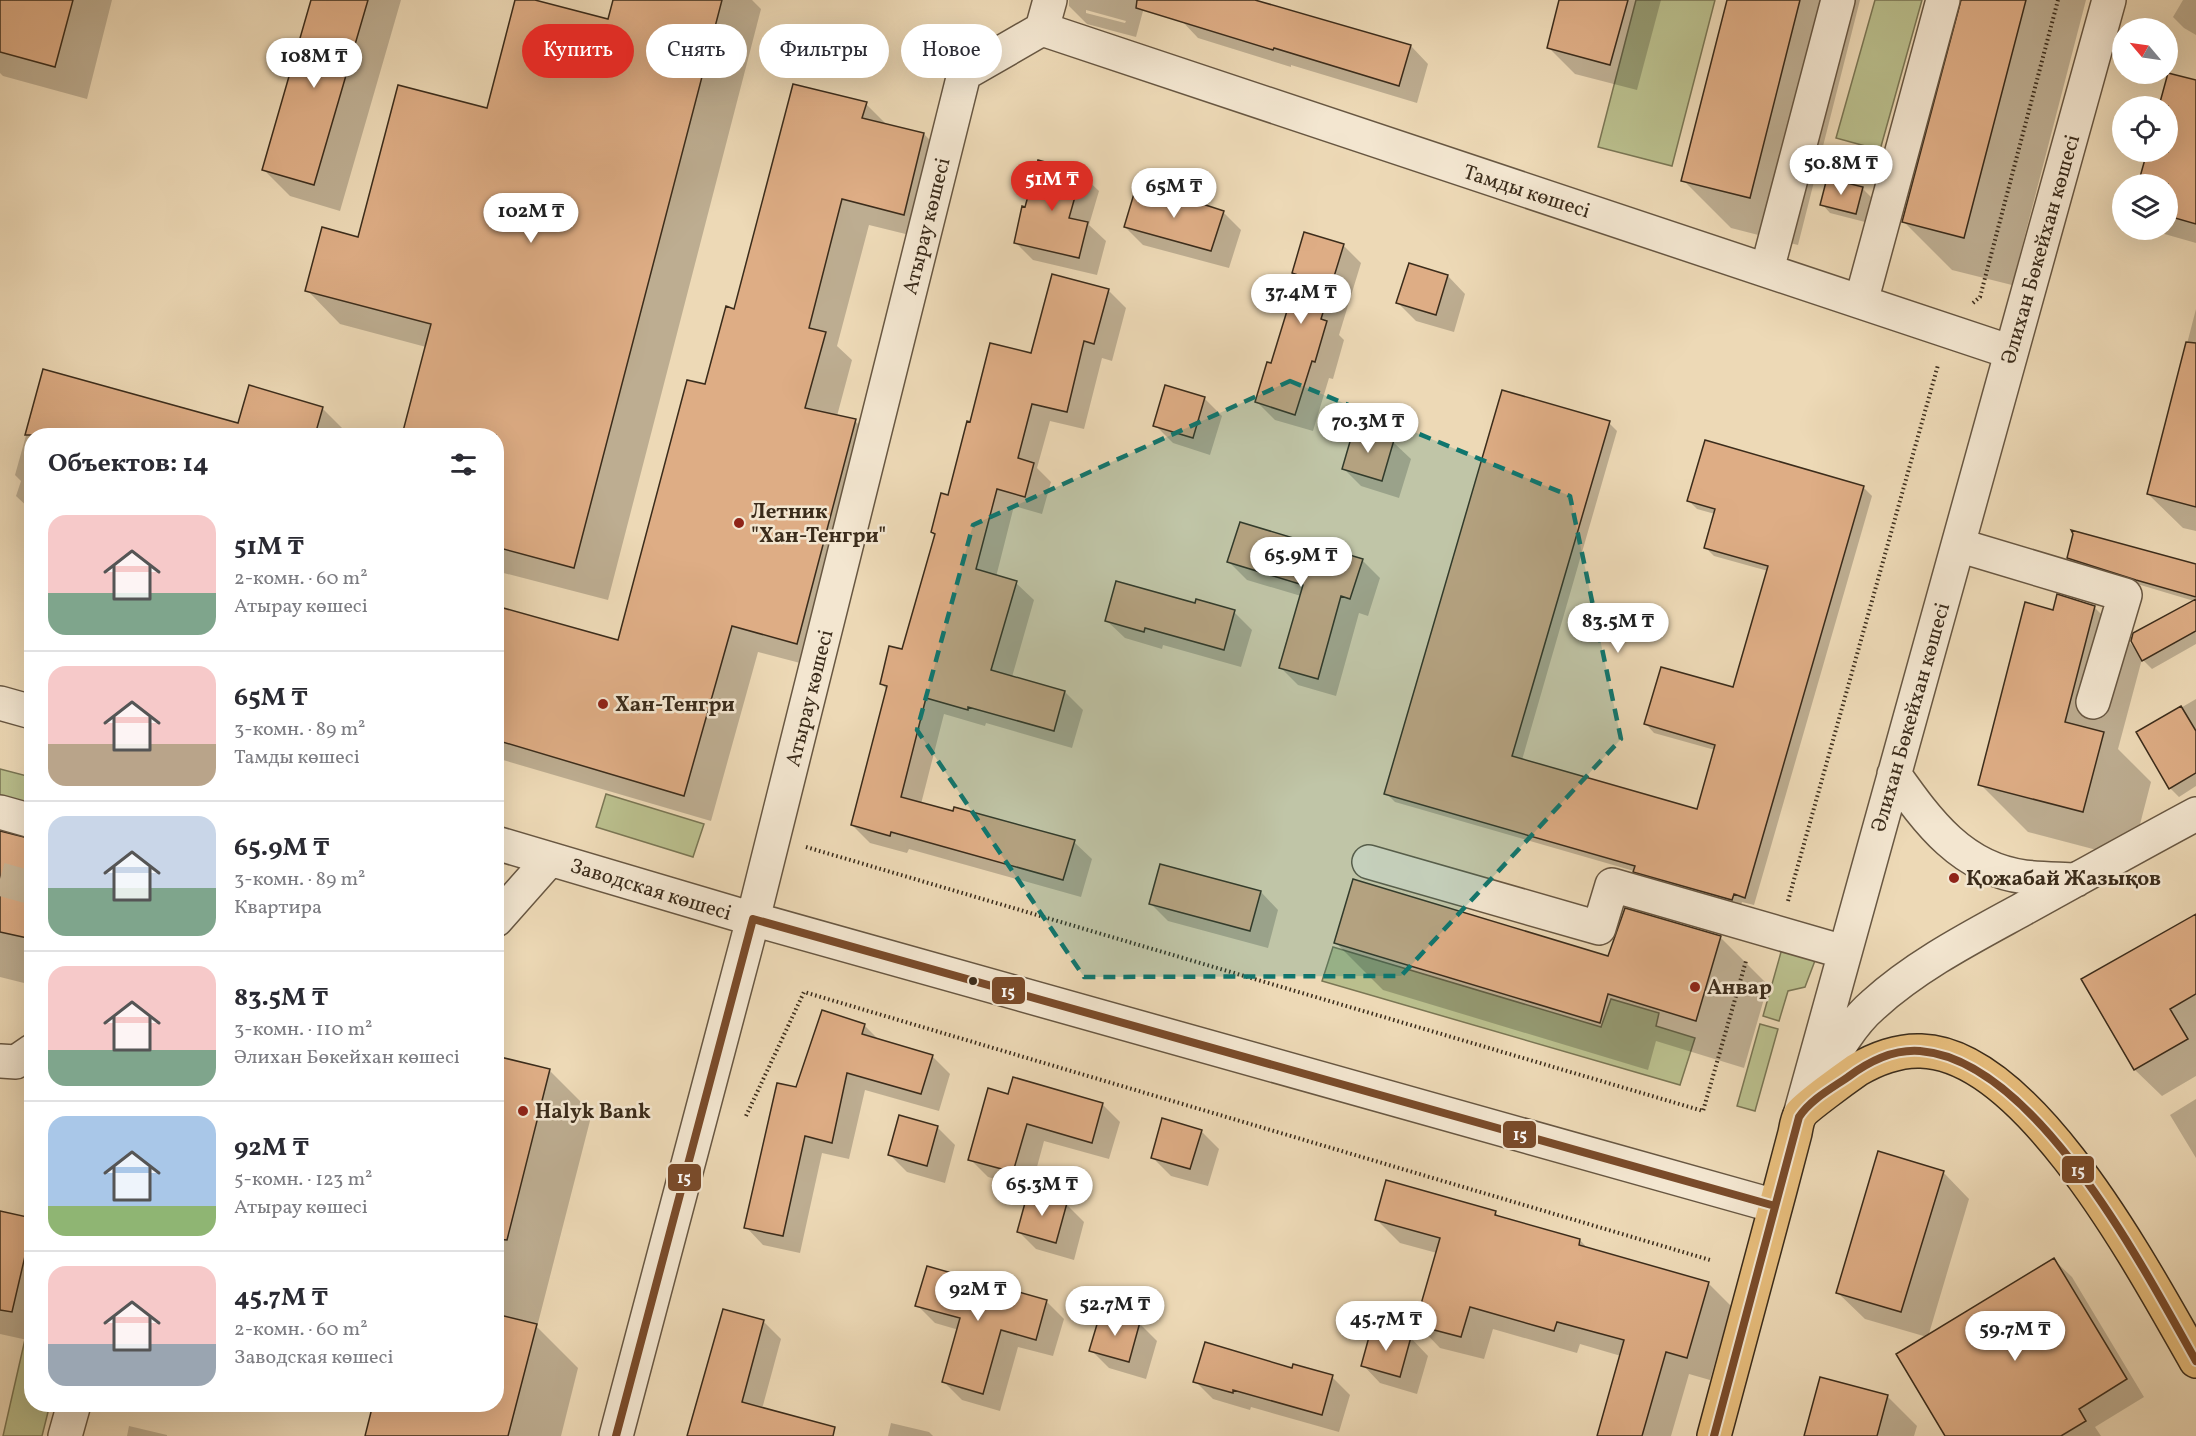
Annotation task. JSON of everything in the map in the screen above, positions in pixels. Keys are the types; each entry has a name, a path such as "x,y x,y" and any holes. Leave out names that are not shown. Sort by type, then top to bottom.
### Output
{"main road":[{"path":"1800,1115 1868,1063 1901,1053 1921,1051 1943,1054 1982,1074 2037,1118 2069,1158 2124,1238 2196,1361"},
{"name":"Әлихан Бөкейхан көшесі","path":"1714,1436 1800,1115"}],"street":[{"path":"1767,270 1838,0"},
{"path":"1861,302 1943,0"},
{"name":"Әлихан Бөкейхан көшесі","path":"1800,1115 2109,0"},
{"name":"Тамды көшесі","path":"1046,15 1767,270 2012,352"},
{"name":"Атырау көшесі","path":"616,1436 774,837 964,74 1046,15"},
{"path":"1958,545 2125,595 2093,702"},
{"path":"0,703 24,710"},
{"path":"1894,774 1941,835 1968,856 1998,871 2024,877 2076,880"},
{"path":"0,812 24,819"},
{"path":"1800,1115 1843,1041 1871,1006 1960,943 2196,814"},
{"name":"Заводская көшесі","path":"504,845 753,919 1775,1206"},
{"path":"504,911 550,859"},
{"path":"1369,862 1599,928 1612,885 1844,952"},
{"path":"0,1061 16,1062 24,1056"},
{"path":"65,1436 72,1412"}],"path":[{"path":"774,837 1703,1111 1767,930 1947,330 1980,297 2058,0"},
{"path":"746,1116 804,992 1710,1260"}],"highlighted area":[{"path":"1290,381 1570,496 1621,739 1401,976 1084,977 917,730 973,525"}],"green space":[{"path":"1636,0 1715,0 1672,166 1598,147"},
{"path":"1875,0 1922,0 1880,150 1836,138"},
{"path":"0,769 24,775 24,812 0,803"},
{"path":"606,794 704,824 693,857 596,827"},
{"path":"1783,945 1816,958 1805,987 1788,991 1779,1021 1763,1016"},
{"path":"1333,947 1601,1027 1611,999 1659,1013 1656,1026 1695,1038 1680,1085 1322,981"},
{"path":"1760,1024 1778,1029 1755,1111 1737,1106"},
{"path":"24,1344 24,1412 48,1412 42,1436 3,1436"}],"building":[{"path":"0,0 73,0 55,67 0,52"},
{"path":"311,0 368,0 314,185 262,170"},
{"path":"515,0 535,0 608,19 613,0 722,0 716,24 646,24 646,78 702,78 574,568 504,549 504,428 404,428 431,324 305,291 322,227 358,237 398,85 487,108"},
{"path":"1137,0 1255,0 1411,45 1399,86 1136,8"},
{"path":"1559,0 1628,0 1610,65 1547,48"},
{"path":"1727,0 1800,0 1750,198 1681,181"},
{"path":"1961,0 2026,0 1964,238 1902,222"},
{"path":"2178,76 2196,80 2196,224 2178,219 2178,174 2141,174 2144,162 2178,162 2178,96 2162,96 2165,84 2178,84"},
{"path":"793,84 867,102 862,118 924,133 904,215 842,199 809,328 826,332 805,408 856,419 797,644 732,626 684,796 504,742 504,608 618,640 687,380 705,384 726,306 734,309"},
{"path":"1038,160 1082,172 1069,218 1088,222 1079,258 1014,243 1022,206 1025,207"},
{"path":"1827,178 1863,187 1856,214 1820,205"},
{"path":"1136,187 1183,201 1184,198 1224,211 1211,251 1124,227"},
{"path":"1304,232 1344,244 1321,319 1327,321 1315,362 1312,361 1295,415 1255,402 1267,362 1271,363 1298,275 1292,273"},
{"path":"1409,263 1448,275 1436,315 1396,303"},
{"path":"1052,274 1109,289 1094,344 1084,341 1067,412 1032,404 1018,458 1034,463 1025,497 997,489 976,569 1017,581 991,670 1065,691 1054,731 926,698 901,797 953,811 954,807 1075,840 1063,880 891,832 890,836 851,825 887,686 880,684 889,646 902,649 935,534 931,532 941,493 948,495 990,343 1031,353"},
{"path":"2186,342 2196,343 2196,507 2147,494"},
{"path":"43,369 238,423 249,385 323,407 317,428 27,428"},
{"path":"1165,385 1205,397 1193,438 1153,426"},
{"path":"1502,390 1610,421 1512,756 1697,809 1715,745 1644,724 1661,667 1733,687 1768,566 1704,548 1715,509 1687,501 1705,440 1864,486 1745,898 1734,894 1732,900 1633,872 1635,866 1384,794"},
{"path":"1354,428 1394,440 1382,481 1342,469"},
{"path":"1240,522 1363,559 1350,599 1341,596 1318,679 1279,668 1303,585 1227,562"},
{"path":"2071,530 2196,564 2196,597 2067,558 2073,534"},
{"path":"1116,581 1195,603 1196,599 1235,610 1224,650 1145,628 1144,632 1105,621"},
{"path":"2057,594 2095,606 2065,722 2104,732 2083,812 1978,785 2025,602 2053,610"},
{"path":"2196,599 2196,631 2142,661 2131,641 2133,633"},
{"path":"2181,706 2196,731 2196,773 2169,789 2136,732"},
{"path":"0,831 24,837 24,937 0,932"},
{"path":"1160,864 1261,891 1250,931 1149,904"},
{"path":"1353,879 1608,956 1625,908 1721,936 1696,1021 1608,994 1600,1023 1334,943"},
{"path":"2196,914 2196,994 2170,1009 2188,1039 2134,1070 2081,979"},
{"path":"822,1010 865,1024 862,1034 933,1055 921,1094 847,1073 832,1143 805,1136 783,1236 744,1228 777,1083 796,1087"},
{"path":"504,1058 550,1069 507,1240 504,1240"},
{"path":"1013,1077 1103,1103 1092,1143 1027,1124 1013,1172 968,1160 988,1088 1008,1094"},
{"path":"899,1115 938,1126 927,1166 888,1155"},
{"path":"1162,1118 1202,1130 1190,1169 1151,1158"},
{"path":"1878,1151 1944,1171 1901,1312 1836,1293"},
{"path":"1386,1180 1496,1211 1495,1215 1580,1239 1579,1245 1709,1282 1687,1358 1666,1352 1642,1436 1597,1436 1624,1340 1557,1322 1554,1331 1470,1307 1461,1337 1415,1325 1440,1238 1375,1220"},
{"path":"1028,1192 1067,1203 1056,1243 1017,1232"},
{"path":"0,1211 24,1216 24,1260 12,1312 0,1310"},
{"path":"2054,1258 2127,1379 2079,1409 2086,1421 2061,1436 1945,1436 1896,1354"},
{"path":"927,1266 1047,1300 1036,1340 1001,1330 983,1394 942,1382 960,1318 915,1306"},
{"path":"723,1309 764,1320 742,1402 835,1427 833,1436 687,1436"},
{"path":"1101,1311 1140,1322 1129,1362 1089,1351"},
{"path":"504,1316 537,1324 508,1436 365,1436 371,1412 504,1412"},
{"path":"1372,1326 1411,1337 1400,1377 1361,1366"},
{"path":"1205,1342 1292,1368 1293,1364 1333,1375 1322,1415 1233,1390 1233,1393 1193,1382"},
{"path":"1820,1377 1888,1395 1877,1436 1804,1436"}],"tunnel":[{"path":"0,879 24,886"}],"transit line":[{"name":"15","path":"753,919 1775,1206"},
{"name":"15","path":"616,1436 753,919"},
{"name":"15","path":"1714,1436 1799,1117 1815,1100 1856,1071 1891,1054 1901,1052 1920,1051 1963,1063 2005,1090 2045,1129 2082,1175 2116,1225 2196,1361"}],"place":[{"name":"Летник \"Хан-Тенгри\"","path":"739,523"},
{"name":"Хан-Тенгри","path":"603,704"},
{"name":"Қожабай Жазықов","path":"1954,878"},
{"name":"Анвар","path":"1695,987"},
{"name":"Halyk Bank","path":"523,1111"}]}
